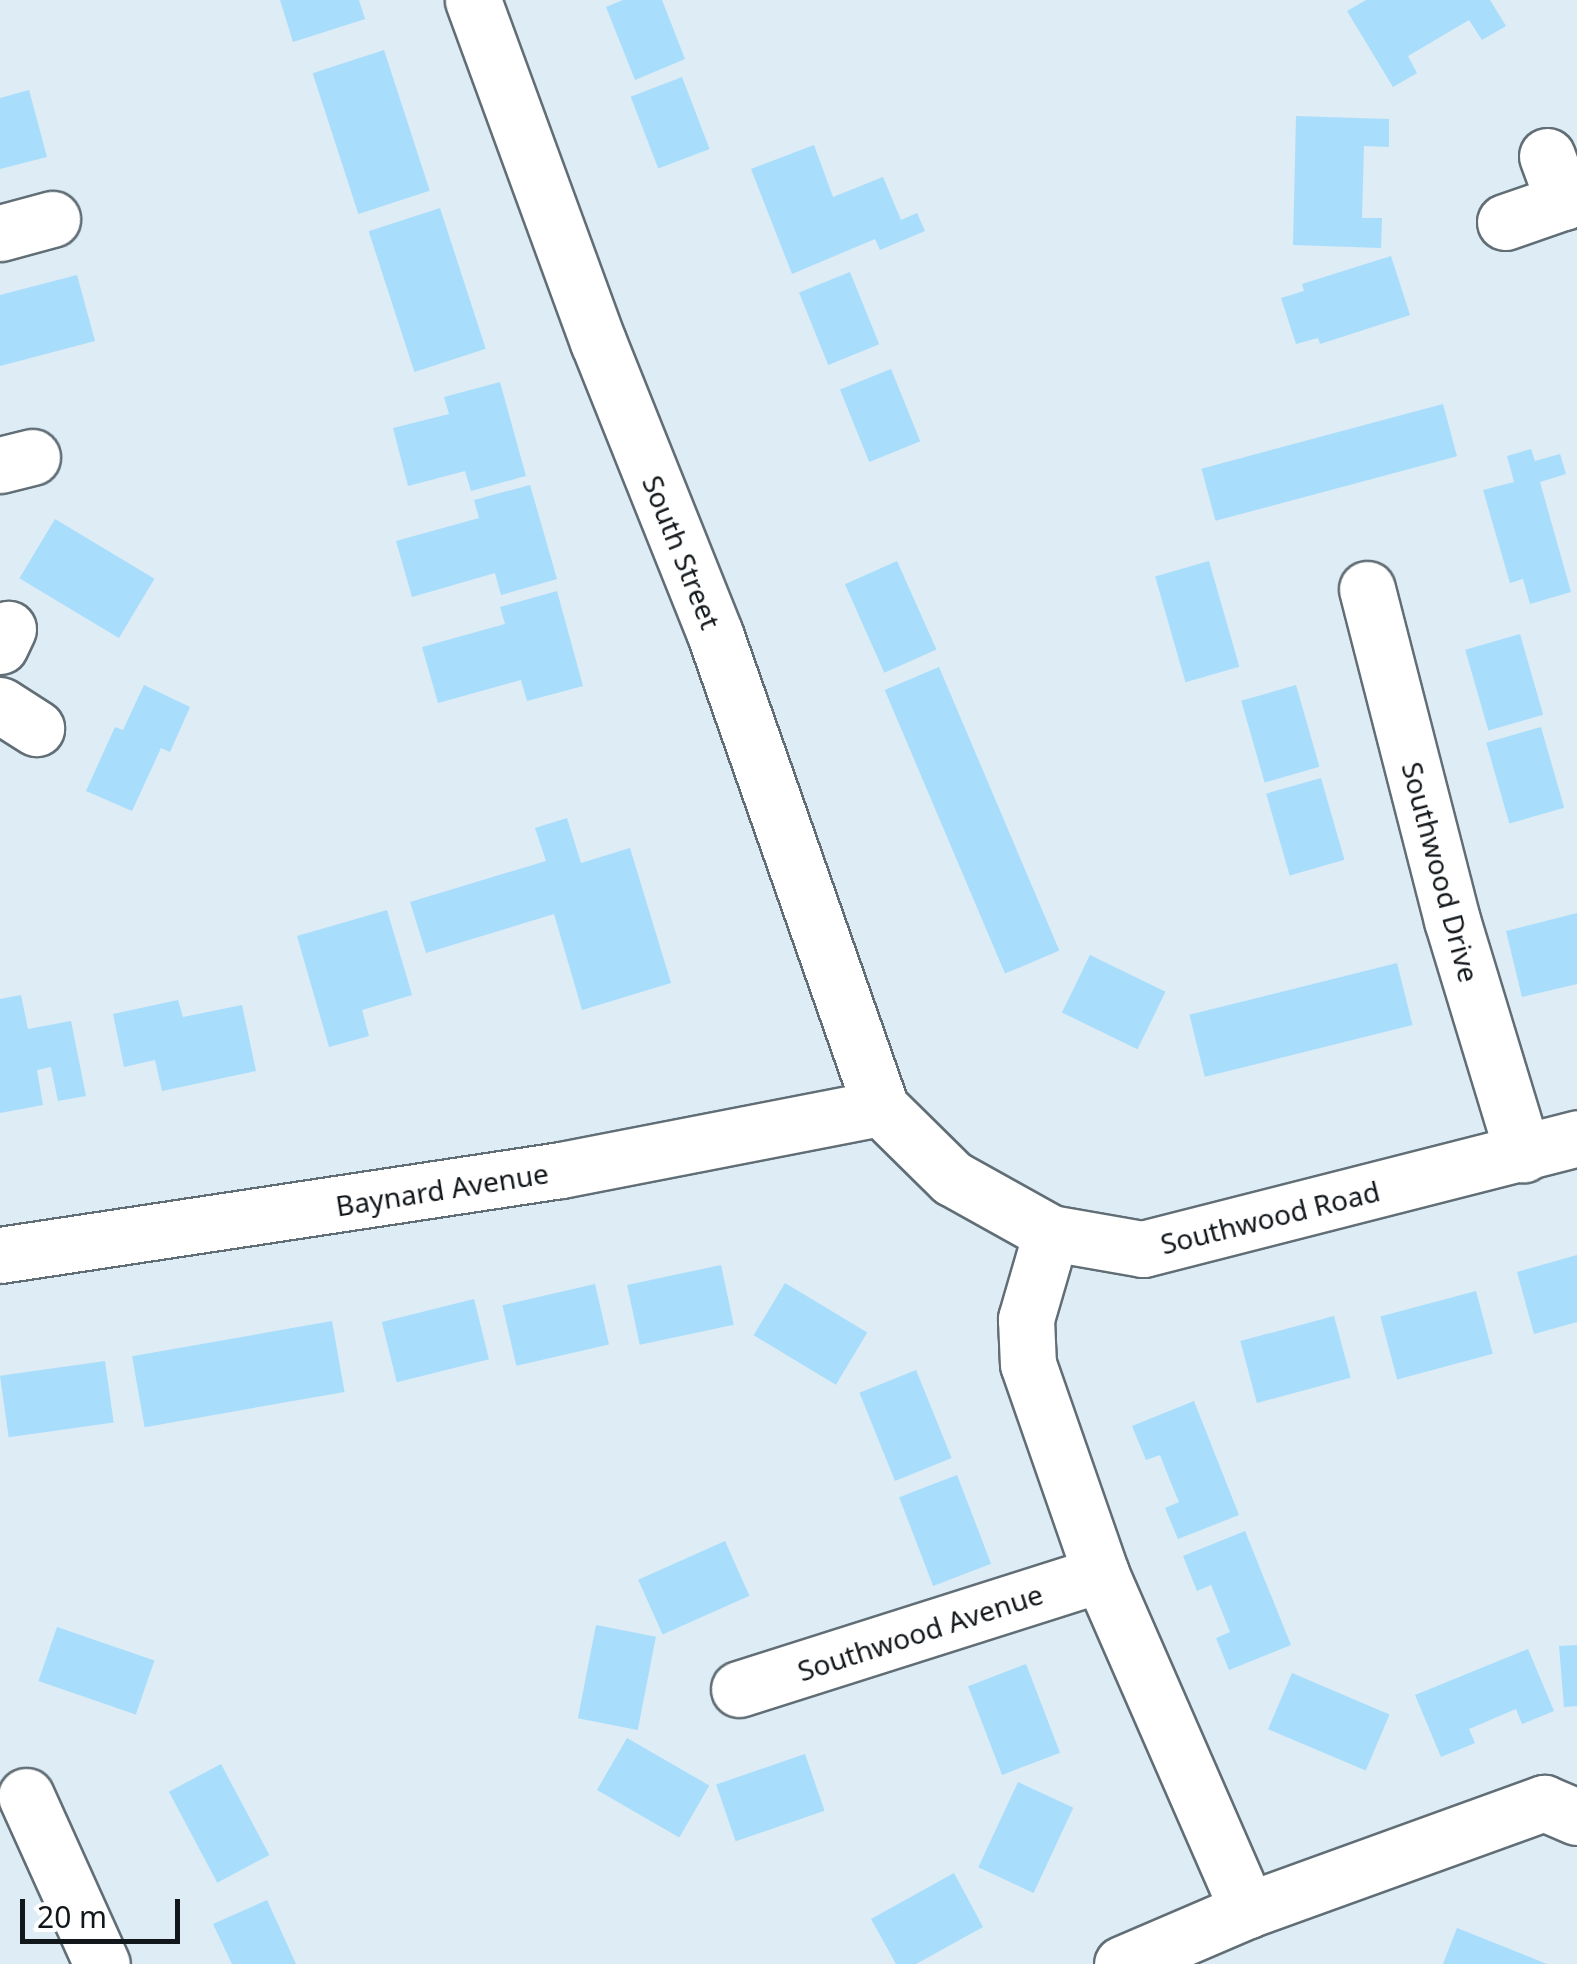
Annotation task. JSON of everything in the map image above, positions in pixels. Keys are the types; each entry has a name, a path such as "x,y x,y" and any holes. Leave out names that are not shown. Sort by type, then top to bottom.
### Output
{"street":[{"name":"South Street","path":"474,0 598,342 715,634 880,1108"},
{"path":"1505,222 1563,185"},
{"path":"0,233 52,219"},
{"name":"Southwood Drive","path":"1367,588 1452,920 1523,1154"},
{"name":"Southwood Road","path":"880,1108 952,1178 1051,1233 1143,1249 1577,1138"},
{"name":"Baynard Avenue","path":"0,1255 560,1170 880,1108"},
{"path":"1051,1233 1026,1319 1028,1364 1101,1574 1248,1910"},
{"name":"Southwood Avenue","path":"739,1689 1101,1574"},
{"path":"26,1796 102,1964"},
{"path":"1122,1964 1248,1910 1544,1803 1577,1817"}],"building":[{"path":"280,0 359,0 365,19 293,42"},
{"path":"623,0 662,0 685,59 635,80 606,7"},
{"path":"1366,0 1490,0 1506,26 1482,40 1469,20 1408,56 1417,73 1393,87 1347,11"},
{"path":"384,50 430,191 358,214 313,73"},
{"path":"682,77 710,149 658,169 631,97"},
{"path":"29,90 47,157 0,169 0,98"},
{"path":"1296,116 1389,119 1389,147 1364,146 1362,218 1382,218 1381,248 1293,245"},
{"path":"814,145 833,197 883,177 901,220 917,213 925,231 880,250 875,239 792,274 751,169"},
{"path":"440,208 486,349 414,372 369,231"},
{"path":"1391,256 1410,315 1320,344 1318,338 1296,344 1281,298 1304,291 1302,284"},
{"path":"850,272 879,344 828,365 799,293"},
{"path":"77,275 95,341 0,366 0,295"},
{"path":"891,369 920,441 869,462 840,390"},
{"path":"500,382 526,476 471,491 465,471 408,486 393,428 449,414 444,397"},
{"path":"1443,404 1457,456 1215,521 1202,469"},
{"path":"1531,449 1535,461 1560,454 1566,474 1540,482 1571,592 1530,604 1523,579 1510,583 1483,490 1514,482 1507,456"},
{"path":"530,485 557,579 501,595 495,573 412,597 396,541 479,518 474,500"},
{"path":"55,519 154,579 119,638 19,578"},
{"path":"897,561 936,650 884,673 845,584"},
{"path":"1209,561 1239,667 1185,682 1155,576"},
{"path":"557,591 583,686 527,701 521,680 438,703 422,647 505,624 500,607"},
{"path":"1520,634 1543,715 1488,730 1465,650"},
{"path":"939,667 1059,951 1005,974 885,690"},
{"path":"144,685 190,707 170,752 161,748 132,811 86,791 115,727 123,730"},
{"path":"1296,685 1319,767 1265,782 1241,701"},
{"path":"1541,727 1564,808 1509,823 1486,743"},
{"path":"1321,778 1344,860 1290,875 1266,794"},
{"path":"567,818 581,863 630,848 671,983 582,1010 554,914 426,953 410,902 546,861 535,828"},
{"path":"387,910 412,995 362,1010 369,1036 329,1047 297,936"},
{"path":"1577,913 1577,984 1522,997 1506,931"},
{"path":"1090,955 1165,992 1137,1049 1062,1013"},
{"path":"1397,963 1412,1025 1205,1077 1189,1015"},
{"path":"21,995 28,1029 71,1021 86,1096 58,1101 51,1067 37,1070 43,1105 0,1113 0,999"},
{"path":"178,1000 183,1017 242,1005 256,1071 162,1091 155,1060 124,1067 113,1014"},
{"path":"1577,1255 1577,1322 1534,1334 1517,1272"},
{"path":"721,1265 734,1325 640,1345 627,1285"},
{"path":"785,1283 867,1332 836,1385 754,1335"},
{"path":"595,1284 609,1344 516,1366 502,1305"},
{"path":"1476,1291 1493,1354 1397,1379 1380,1317"},
{"path":"474,1299 489,1359 397,1382 382,1322"},
{"path":"1334,1316 1351,1378 1257,1403 1240,1341"},
{"path":"332,1321 345,1392 145,1427 132,1356"},
{"path":"105,1361 114,1422 9,1437 0,1376"},
{"path":"916,1370 952,1458 895,1481 859,1393"},
{"path":"1194,1401 1239,1515 1178,1539 1165,1508 1179,1502 1160,1455 1146,1460 1132,1426"},
{"path":"957,1475 991,1564 933,1586 899,1497"},
{"path":"1245,1531 1291,1645 1229,1670 1216,1638 1230,1632 1220,1607 1211,1585 1197,1591 1183,1556"},
{"path":"725,1541 749,1596 663,1634 638,1580"},
{"path":"596,1625 656,1637 638,1730 578,1718"},
{"path":"57,1627 154,1661 136,1714 38,1681"},
{"path":"1577,1645 1577,1706 1564,1707 1559,1646"},
{"path":"1528,1649 1554,1711 1522,1724 1516,1709 1469,1729 1475,1743 1441,1757 1415,1695"},
{"path":"1026,1664 1060,1753 1002,1775 968,1686"},
{"path":"1292,1673 1390,1714 1366,1771 1268,1729"},
{"path":"627,1738 709,1786 679,1837 597,1790"},
{"path":"805,1754 825,1811 736,1841 716,1785"},
{"path":"221,1764 269,1855 217,1883 169,1792"},
{"path":"1018,1782 1073,1808 1034,1893 978,1867"},
{"path":"954,1873 983,1927 916,1964 896,1964 871,1919"},
{"path":"267,1900 296,1964 232,1964 213,1924"},
{"path":"1457,1928 1547,1964 1443,1964"}]}
